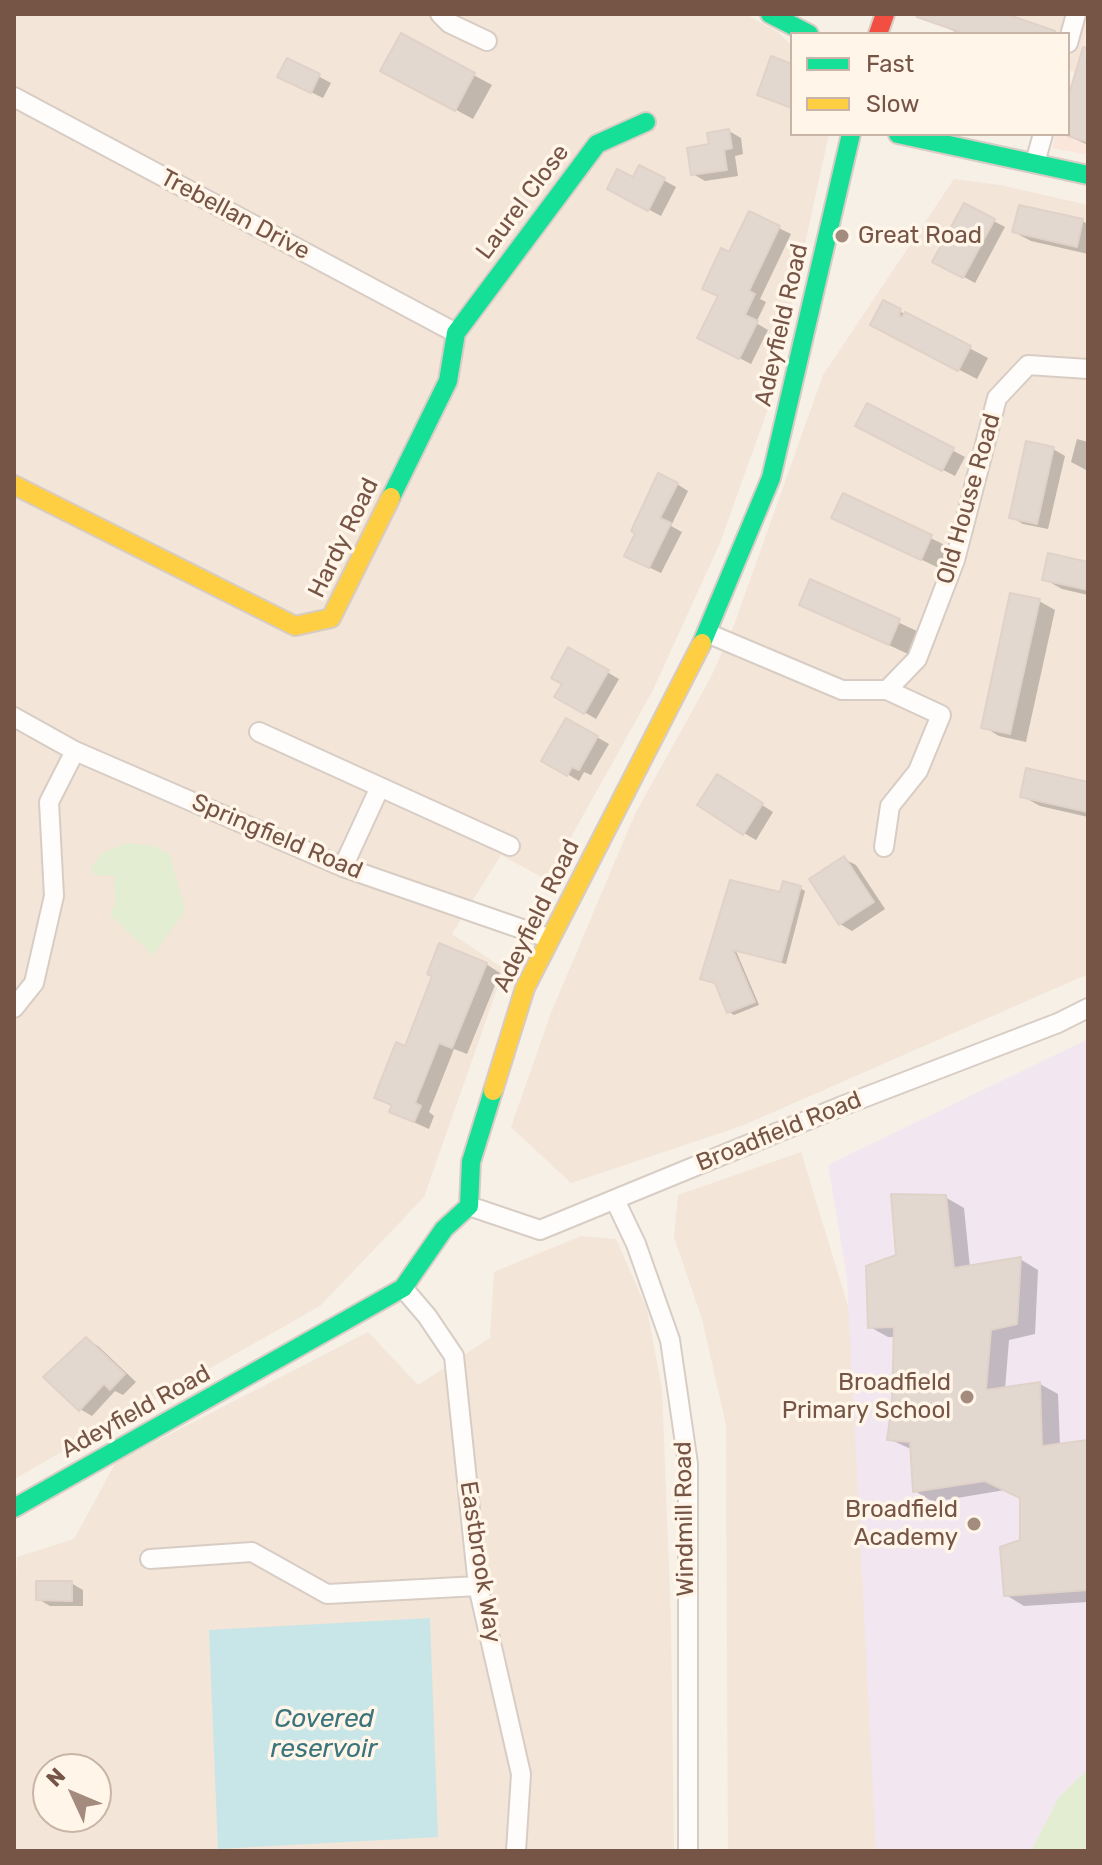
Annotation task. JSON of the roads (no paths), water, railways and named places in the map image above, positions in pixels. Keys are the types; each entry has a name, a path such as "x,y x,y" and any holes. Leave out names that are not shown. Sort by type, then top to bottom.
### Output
{"street":[{"path":"440,14 449,23 487,41"},
{"path":"770,14 805,32"},
{"path":"1070,36 1076,14"},
{"name":"Trebellan Drive","path":"14,97 456,333"},
{"name":"Laurel Close","path":"456,333 597,144 646,122"},
{"name":"Adeyfield Road","path":"14,1508 403,1288 444,1229 469,1206 471,1162 525,988 707,633 771,478 851,136"},
{"path":"907,136 1088,175"},
{"path":"1035,163 1042,136"},
{"name":"Hardy Road","path":"14,485 295,626 331,618 448,381 456,333"},
{"name":"Old House Road","path":"887,690 917,659 955,560 997,398 1028,365 1088,369"},
{"path":"707,633 842,690 887,690 941,715 918,771 890,806 884,847"},
{"name":"Springfield Road","path":"14,717 75,751 343,867 548,938"},
{"path":"259,732 510,846"},
{"path":"14,1008 34,983 54,896 49,802 75,751"},
{"path":"343,867 380,787"},
{"name":"Broadfield Road","path":"469,1206 540,1230 842,1106 1058,1023 1088,1008"},
{"name":"Windmill Road","path":"615,1200 636,1244 670,1340 688,1464 688,1851"},
{"name":"Eastbrook Way","path":"403,1288 454,1356 478,1586 521,1774 516,1851"},
{"path":"150,1559 252,1552 327,1594 478,1586"}],"water":[{"name":"Covered reservoir","path":"430,1618 438,1837 218,1849 209,1630"}],"place":[{"name":"Great Road","path":"842,236"},
{"name":"Broadfield Primary School","path":"967,1397"},
{"name":"Broadfield Academy","path":"974,1524"}]}
